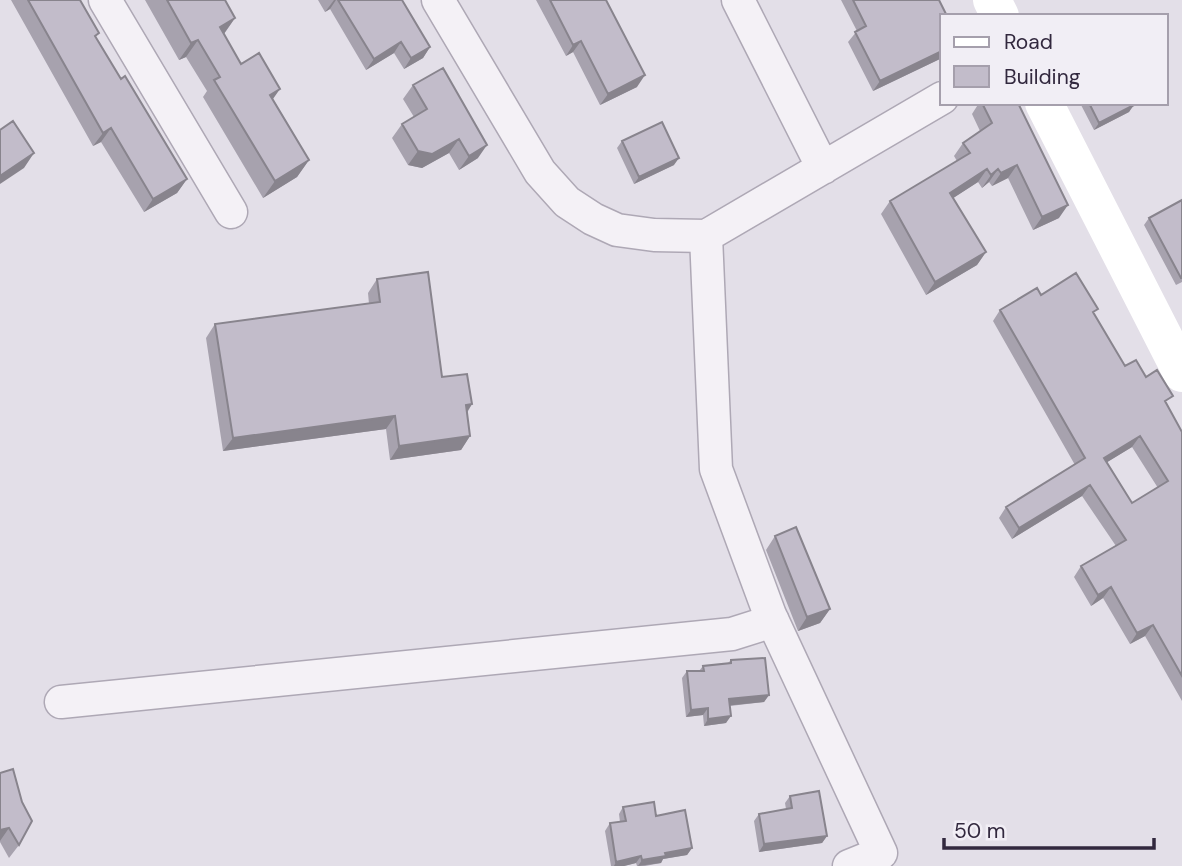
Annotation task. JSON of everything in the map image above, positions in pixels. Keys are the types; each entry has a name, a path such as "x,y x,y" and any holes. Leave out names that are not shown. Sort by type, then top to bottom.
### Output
{"street":[{"path":"104,0 231,212"},
{"path":"438,0 540,172 566,202 617,230 654,235 706,236 940,99"},
{"path":"738,0 823,168"},
{"path":"1045,105 1182,373"},
{"path":"706,236 716,470 773,621 881,853 849,866"},
{"path":"61,702 732,634 773,621"}],"building":[{"path":"28,0 80,0 99,33 95,36 121,79 125,76 187,179 153,199 111,128 103,133"},
{"path":"167,0 225,0 235,18 220,27 241,64 259,53 280,89 270,95 309,160 275,181 214,80 220,77 198,40 191,43"},
{"path":"338,0 402,0 430,47 411,58 401,42 374,59"},
{"path":"550,0 606,0 645,75 608,94 581,41 573,45"},
{"path":"853,0 939,0 946,14 940,14 940,52 880,81 855,32 866,26"},
{"path":"443,68 487,145 469,156 459,139 432,154 418,151 402,124 427,109 413,85"},
{"path":"983,105 1019,105 1068,205 1042,217 1017,165 1001,173 998,169 991,175 987,169 950,193 986,252 935,282 890,201 970,153 963,143 992,123"},
{"path":"1090,105 1134,105 1099,123"},
{"path":"13,121 34,153 0,176 0,130"},
{"path":"662,122 679,158 639,177 622,141"},
{"path":"1182,200 1182,278 1181,278 1149,218"},
{"path":"428,272 442,377 467,374 472,404 466,405 470,436 399,446 395,416 233,438 215,324 380,302 377,279"},
{"path":"1076,273 1098,309 1093,312 1125,366 1136,360 1146,377 1157,370 1173,396 1165,401 1182,432 1182,676 1153,625 1137,633 1111,587 1098,595 1081,566 1126,540 1090,485 1019,528 1006,507 1085,458 1000,310 1037,288 1041,295","holes":["1140,436 1168,481 1132,503 1104,458"]},
{"path":"796,527 830,609 807,617 775,536"},
{"path":"765,658 769,695 729,699 731,716 708,719 708,708 691,710 687,671 704,671 703,666 731,663 731,660"},
{"path":"13,769 22,802 32,821 19,845 9,828 0,830 0,773"},
{"path":"819,791 827,836 764,844 759,814 792,808 790,796"},
{"path":"654,802 656,816 685,810 692,848 665,853 666,856 642,860 641,856 616,862 610,823 626,821 623,807"}]}
